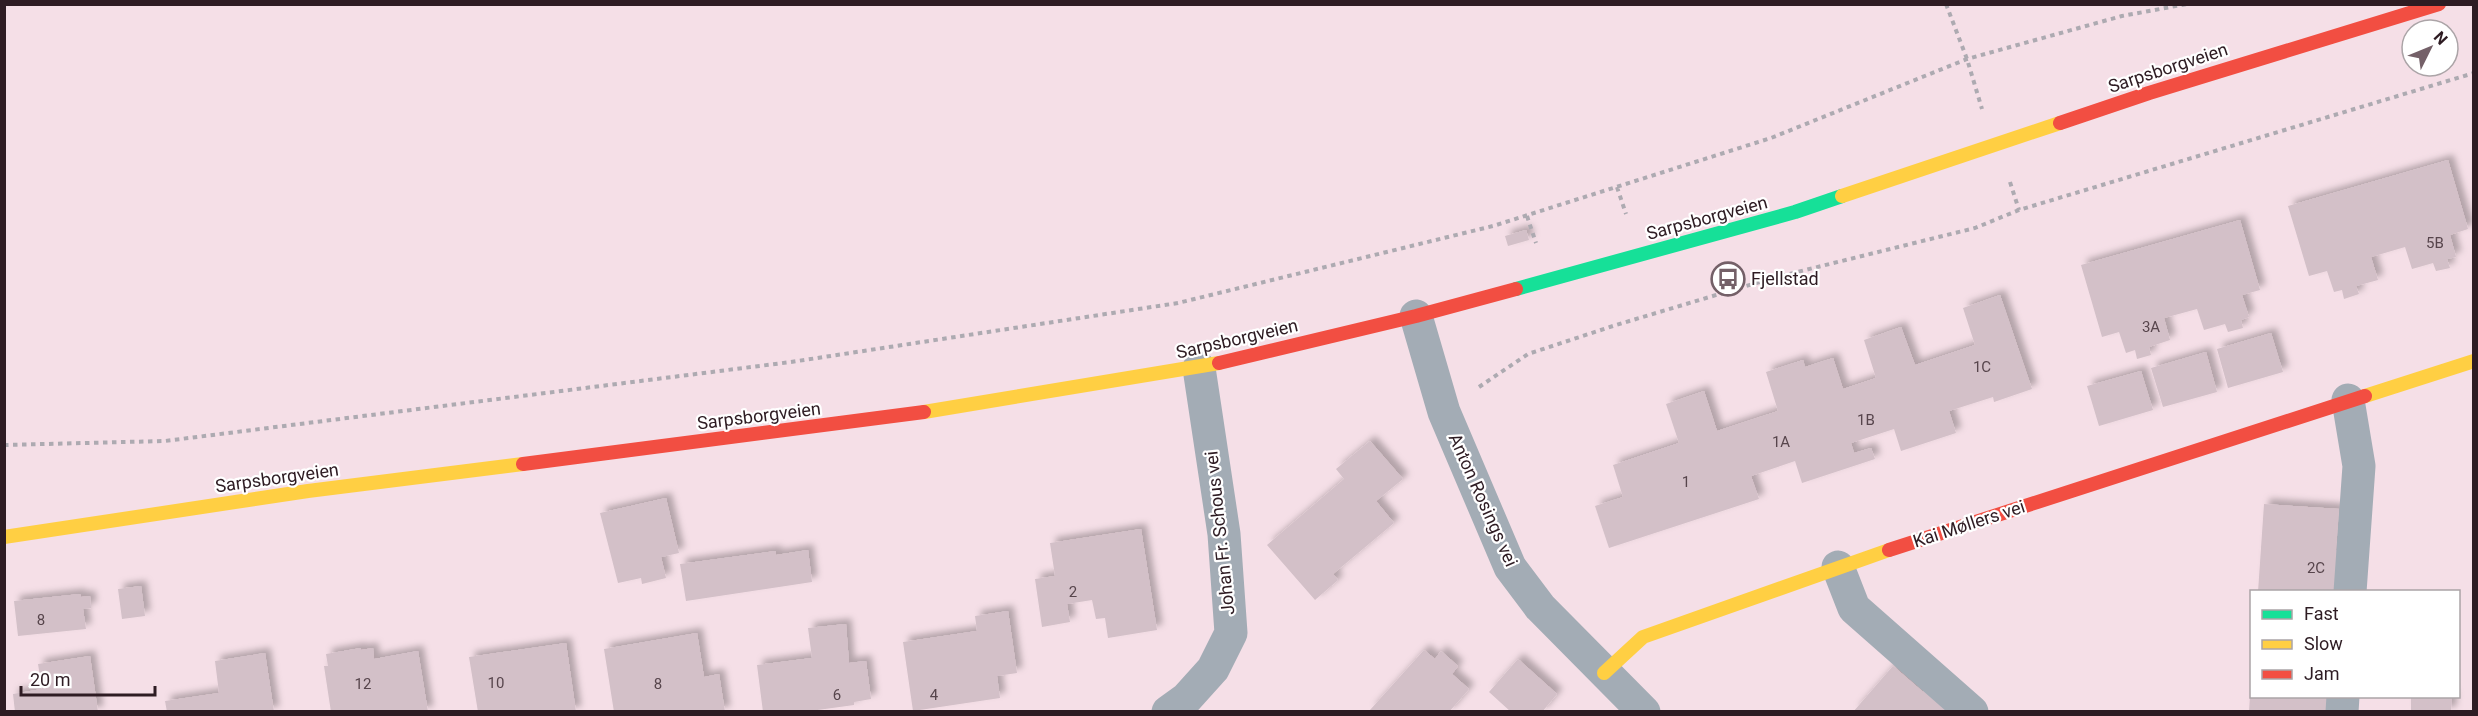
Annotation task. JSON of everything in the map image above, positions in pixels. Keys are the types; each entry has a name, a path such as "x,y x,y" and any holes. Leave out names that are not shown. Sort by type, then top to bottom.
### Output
{"main road":[{"name":"Sarpsborgveien","path":"4,537 308,491 866,421 1199,368 1416,316 1795,212 2149,93 2439,4"},
{"name":"Kai Møllers vei","path":"1604,673 1643,637 1838,567 2474,361"}],"street":[{"name":"Anton Rosings vei","path":"1416,316 1444,412 1510,567 1540,607 1644,711"},
{"name":"Johan Fr. Schous vei","path":"1168,711 1186,699 1213,669 1230,633 1224,534 1199,368"},
{"path":"2348,400 2359,466 2350,590"},
{"path":"1838,567 1854,608 1972,711"}],"path":[{"path":"1946,4 1967,59 1983,111"},
{"path":"4,445 165,441 791,362 1178,303 1527,216 1771,138 1967,59 2122,16 2187,4"},
{"path":"1444,412 1528,354 1616,325 1773,278 1975,228 2019,210 2474,73"},
{"path":"2007,173 2019,210"},
{"path":"1617,187 1626,214"},
{"path":"1527,216 1536,243"}],"building":[{"path":"2448,160 2468,229 2450,235 2456,257 2447,259 2450,268 2436,271 2433,263 2412,269 2405,247 2371,257 2378,280 2356,286 2359,294 2344,299 2342,290 2334,292 2327,271 2309,276 2288,206"},
{"path":"2240,220 2260,290 2242,295 2249,317 2241,320 2243,328 2228,332 2225,324 2204,330 2197,309 2164,318 2170,340 2149,347 2151,355 2137,359 2135,350 2126,353 2119,332 2102,337 2081,265"},
{"path":"1526,230 1529,240 1508,246 1505,236"},
{"path":"2000,295 2032,389 1994,402 1993,397 1949,411 1956,433 1901,451 1894,429 1851,443 1854,453 1871,448 1875,459 1802,483 1795,461 1751,476 1759,499 1609,548 1595,506 1623,497 1613,465 1679,443 1666,404 1704,391 1717,431 1778,411 1766,372 1803,360 1805,367 1833,358 1843,389 1876,378 1864,340 1901,327 1915,365 1975,345 1963,308"},
{"path":"2271,333 2283,372 2228,388 2217,349"},
{"path":"2206,352 2217,392 2163,407 2151,368"},
{"path":"2141,371 2153,410 2099,426 2087,386"},
{"path":"1370,441 1403,479 1376,501 1394,523 1333,574 1338,580 1315,600 1267,545 1344,479 1336,469"},
{"path":"666,498 679,553 661,557 666,578 642,584 641,578 618,583 600,513"},
{"path":"2264,504 2339,509 2336,550 2348,551 2335,590 2258,590"},
{"path":"1141,529 1157,630 1108,638 1105,618 1096,619 1092,600 1067,604 1070,622 1042,627 1035,579 1055,576 1050,543"},
{"path":"808,550 812,582 686,601 680,564 776,551 776,555"},
{"path":"141,586 145,616 122,619 118,589"},
{"path":"80,594 81,597 90,596 91,608 83,609 86,629 18,636 14,601"},
{"path":"1008,611 1017,673 997,676 1000,698 913,711 903,642 977,631 975,616"},
{"path":"846,624 849,663 866,661 871,699 854,702 854,705 803,712 763,712 757,665 812,658 808,628"},
{"path":"697,633 704,677 719,674 725,712 614,712 604,649"},
{"path":"566,643 576,712 478,712 469,657"},
{"path":"361,648 361,650 373,648 374,659 418,651 428,712 331,712 324,666 328,666 326,654"},
{"path":"1424,650 1435,659 1441,651 1458,666 1452,674 1469,689 1449,712 1372,712 1370,710"},
{"path":"265,653 274,712 167,712 165,701 219,693 215,661"},
{"path":"90,656 98,712 15,712 13,694 42,689 38,664"},
{"path":"1518,659 1557,694 1542,712 1511,712 1489,692"},
{"path":"1893,666 1923,692 1931,683 1947,712 1853,712"},
{"path":"2250,696 2250,698 2327,698 2326,712 2249,712"},
{"path":"2411,698 2452,698 2451,712 2411,712"}],"traffic: fast":[{"path":"1516,289 1795,212 1842,196"}],"traffic: slow":[{"path":"1842,196 2060,123"},
{"path":"2365,396 2474,361"},
{"path":"924,412 1219,363"},
{"path":"4,537 308,491 523,464"},
{"path":"1604,673 1643,637 1889,550"}],"traffic: jam":[{"path":"2060,123 2149,93 2439,4"},
{"path":"1219,363 1416,316 1516,289"},
{"path":"1889,550 2365,396"},
{"path":"523,464 924,412"}],"place":[{"name":"Fjellstad","path":"1728,279"}]}
